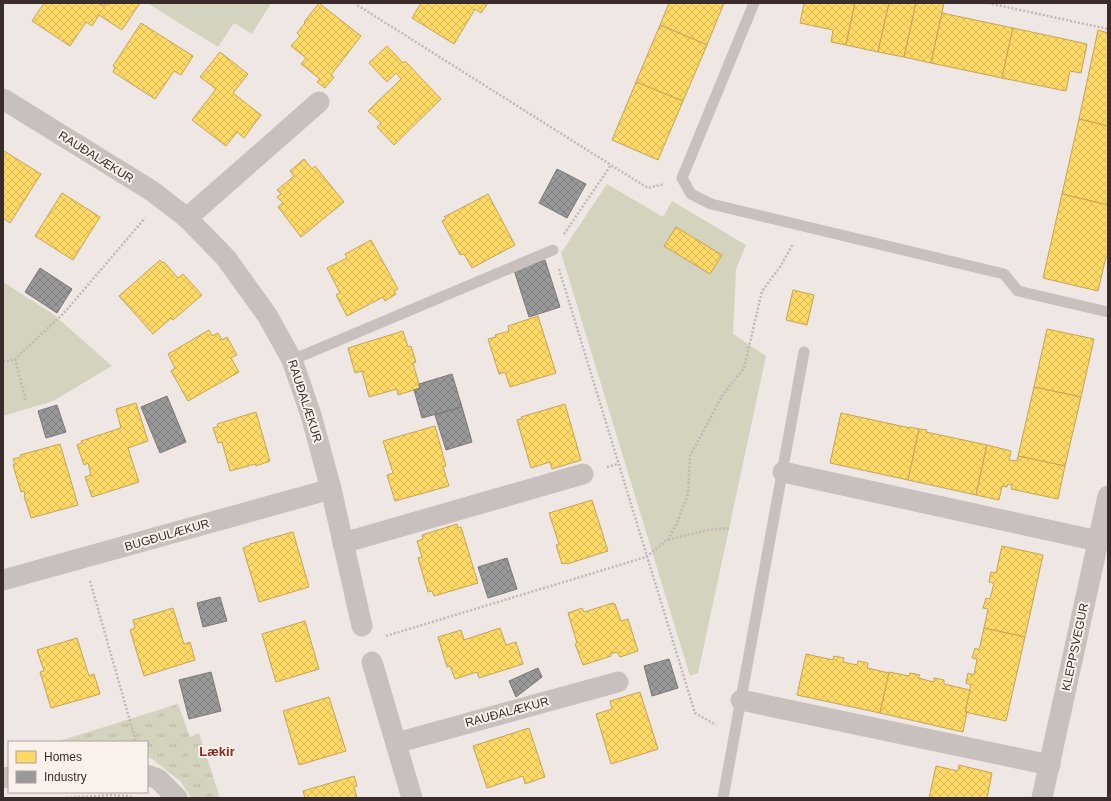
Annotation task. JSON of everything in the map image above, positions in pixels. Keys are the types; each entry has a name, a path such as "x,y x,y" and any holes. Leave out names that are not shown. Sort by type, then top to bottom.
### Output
{"street":[{"name":"RAUÐALÆKUR","path":"3,99 152,191 187,218 226,258 268,315 292,360 311,414 331,489 362,626"},
{"path":"187,218 319,102"},
{"path":"783,472 1098,541"},
{"path":"343,544 583,474"},
{"name":"BUGÐULÆKUR","path":"3,580 331,489"},
{"name":"KLEPPSVEGUR","path":"1042,798 1108,496"},
{"path":"372,662 412,798"},
{"name":"RAUÐALÆKUR","path":"396,743 618,682"},
{"path":"741,700 1050,765"},
{"path":"148,775 158,779 177,798"}],"lane":[{"path":"754,3 682,178 691,194 711,204 1004,274 1018,291 1108,312"},
{"path":"292,360 553,250"},
{"path":"723,798 804,352"}],"path":[{"path":"354,3 648,188 682,178"},
{"path":"988,3 1108,29"},
{"path":"611,166 553,250 646,557 696,713 734,735"},
{"path":"3,362 15,359 64,312 145,218"},
{"path":"381,637 646,557 667,540 677,523 688,494 690,456 722,396 744,368 762,291 780,267 802,226"},
{"path":"15,359 26,401"},
{"path":"667,540 707,530 731,528"},
{"path":"83,559 136,741"},
{"path":"66,798 112,795 129,796 132,798"}],"green space":[{"path":"147,3 271,3 252,34 234,23 218,47"},
{"path":"607,184 663,217 672,201 746,245 736,269 733,334 766,356 698,673 690,676 561,253"},
{"path":"3,282 53,314 112,366 53,401 3,416"},
{"path":"178,704 190,737 199,733 220,798 191,798 181,782 148,757 148,741 59,741"}],"building: Homes":[{"path":"44,3 99,3 104,6 106,3 140,3 122,30 99,15 92,26 86,22 70,46 32,21"},
{"path":"319,3 361,36 331,75 334,77 325,88 317,82 320,79 301,64 306,58 291,46 300,36 297,33 305,23 304,22"},
{"path":"421,3 488,3 481,13 475,9 454,44 412,18"},
{"path":"669,3 724,3 707,45 660,25"},
{"path":"804,3 855,3 846,45 831,42 833,30 800,23"},
{"path":"855,3 889,3 878,52 846,45"},
{"path":"889,3 916,3 904,57 878,52"},
{"path":"916,3 944,3 931,63 904,57"},
{"path":"942,13 1013,28 1002,78 931,63"},
{"path":"141,23 193,56 181,75 174,71 155,99 113,72 115,67 113,66"},
{"path":"660,25 707,45 683,101 636,82"},
{"path":"1013,28 1087,44 1081,73 1070,71 1066,91 1002,78"},
{"path":"1098,30 1108,33 1108,126 1079,119"},
{"path":"387,46 403,63 405,61 441,99 394,145 377,127 381,123 368,111 401,79 396,73 387,82 369,63"},
{"path":"220,52 248,74 233,93 261,115 244,138 237,132 226,146 192,120 216,89 200,77"},
{"path":"636,82 683,101 658,160 612,140"},
{"path":"1079,119 1108,126 1108,205 1062,194"},
{"path":"4,151 41,174 10,223 3,218"},
{"path":"304,159 312,169 315,166 344,202 301,237 278,207 283,203 277,197 281,194 277,190 294,176 290,171"},
{"path":"62,193 100,217 73,260 35,236"},
{"path":"488,194 515,245 472,268 464,254 460,255 442,221 446,219 444,217"},
{"path":"1062,194 1108,205 1108,258 1106,257 1098,291 1043,278"},
{"path":"676,227 722,255 710,274 664,246"},
{"path":"371,240 398,289 394,291 396,294 385,301 383,297 347,316 336,295 340,293 327,268 347,258 345,254"},
{"path":"160,260 163,263 164,262 178,278 183,274 202,295 173,320 171,318 153,334 119,296"},
{"path":"793,290 814,295 807,325 786,320"},
{"path":"538,316 556,373 510,387 505,372 499,374 488,339 496,337 495,335 509,331 508,326"},
{"path":"1047,329 1094,339 1081,397 1034,387"},
{"path":"209,330 212,336 218,333 222,340 227,337 237,355 231,358 239,372 188,401 171,371 175,368 168,354"},
{"path":"403,331 408,347 411,346 416,362 413,363 420,388 398,395 397,389 369,397 362,371 355,373 348,348"},
{"path":"1034,387 1081,397 1065,466 1018,456"},
{"path":"136,403 148,441 128,448 139,482 92,497 85,477 91,475 88,463 84,465 77,445 82,443 81,441 121,428 116,409"},
{"path":"565,404 581,460 552,469 550,462 531,468 517,420 522,419 521,417"},
{"path":"256,412 270,461 256,466 255,464 230,471 222,442 218,443 213,428 218,427 217,424"},
{"path":"841,413 919,429 908,480 830,463"},
{"path":"435,426 446,466 443,467 449,486 395,501 387,475 393,473 383,441"},
{"path":"919,429 927,430 926,432 987,445 976,495 908,480"},
{"path":"60,444 78,505 31,518 24,496 24,491 21,492 13,465 15,464 13,459 21,457 20,455"},
{"path":"987,445 1011,451 1009,460 1017,461 1018,456 1065,466 1058,499 1011,489 1012,485 1008,484 1007,487 1002,486 999,500 976,495"},
{"path":"592,500 608,551 567,564 562,564 556,545 559,544 549,513"},
{"path":"457,524 458,528 461,527 478,583 434,596 432,591 428,592 418,558 422,557 417,541 423,539 422,535"},
{"path":"293,532 309,587 259,602 243,548 250,544"},
{"path":"1002,546 1043,555 1025,637 984,628 988,609 983,608 986,598 990,599 994,583 989,582 991,572 996,573"},
{"path":"613,603 615,604 621,621 628,619 638,651 620,657 617,652 610,654 611,656 583,665 575,644 577,643 568,613 582,608 584,612"},
{"path":"173,608 184,644 190,642 195,660 144,676 130,630 135,628 133,620"},
{"path":"305,621 319,669 276,682 262,634"},
{"path":"500,628 506,645 516,642 523,664 479,678 477,672 455,679 450,666 447,667 438,637 461,630 464,640"},
{"path":"984,628 1025,637 1006,721 965,712 971,685 966,683 968,673 974,675 977,659 972,658 975,648 979,650"},
{"path":"77,638 89,676 94,674 100,694 51,708 40,672 44,671 37,650"},
{"path":"806,654 833,660 834,656 844,658 843,662 857,665 858,661 868,663 867,668 889,673 880,713 797,695"},
{"path":"889,672 909,676 910,673 920,675 918,678 934,682 934,678 944,680 944,684 970,690 965,712 967,712 963,732 880,713"},
{"path":"640,692 658,749 611,764 596,714 612,709 610,701"},
{"path":"329,697 346,751 299,765 283,711"},
{"path":"529,728 545,777 525,784 523,776 487,788 473,746"},
{"path":"959,765 992,773 987,798 929,798 936,766 958,771"},
{"path":"354,776 357,786 354,787 357,798 305,798 303,791"}],"building: Industry":[{"path":"557,169 586,184 567,218 539,203"},
{"path":"545,260 560,307 529,317 514,270"},
{"path":"40,268 72,289 57,313 25,292"},
{"path":"452,374 462,407 422,418 414,390 420,388 419,384"},
{"path":"167,396 186,442 160,453 141,407"},
{"path":"57,405 66,432 46,438 38,411"},
{"path":"462,407 472,442 446,450 435,415"},
{"path":"507,558 517,589 488,598 478,567"},
{"path":"220,597 227,621 203,627 197,603"},
{"path":"669,659 678,688 652,696 644,666"},
{"path":"538,668 542,677 516,697 509,681"},
{"path":"211,672 221,711 189,719 179,680"}],"district":[{"name":"Lækir","path":"217,751"}]}
